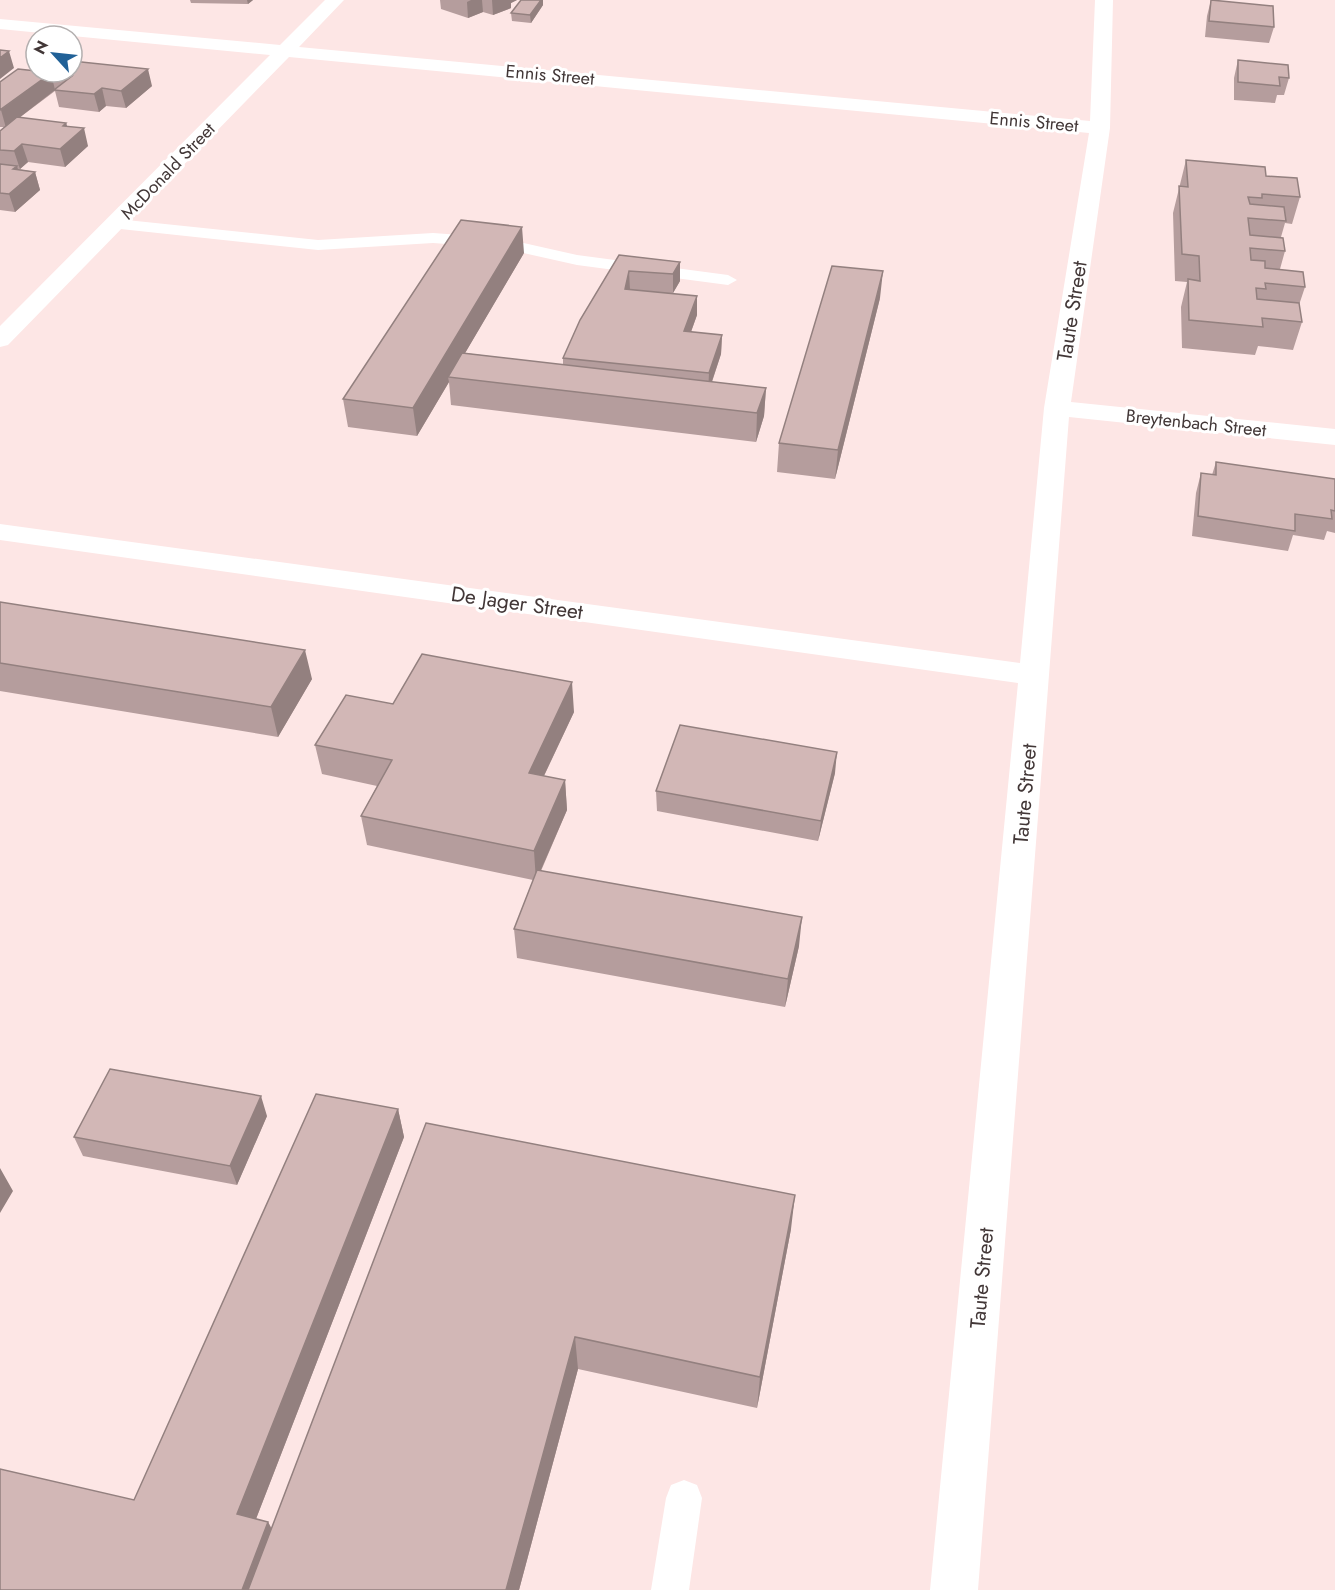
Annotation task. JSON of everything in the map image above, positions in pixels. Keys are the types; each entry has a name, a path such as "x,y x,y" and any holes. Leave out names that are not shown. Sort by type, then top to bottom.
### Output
{"street":[{"name":"McDonald Street","path":"0,340 117,224 335,0"},
{"name":"Taute Street","path":"954,1590 1057,408 1099,136 1104,0"},
{"name":"Ennis Street","path":"0,24 280,57 1099,136"},
{"path":"0,39 24,41"},
{"name":"Ennis Street","path":"84,47 280,57"},
{"name":"Breytenbach Street","path":"1057,408 1335,437"},
{"name":"De Jager Street","path":"0,532 1035,675"}],"lane":[{"path":"117,224 310,245 433,238 501,243 577,260 728,280"},
{"path":"670,1590 684,1498"}],"building":[{"path":"521,0 541,0 530,15 511,13"},
{"path":"1211,0 1273,6 1274,27 1209,21"},
{"path":"0,50 9,51 0,58"},
{"path":"1238,60 1288,65 1289,78 1279,77 1280,86 1238,82"},
{"path":"84,62 148,69 121,91 102,88 94,94 54,90 62,84 84,84"},
{"path":"18,69 24,70 24,84 36,84 0,110 0,82"},
{"path":"17,117 66,123 63,126 84,128 60,149 22,144 14,151 0,150 0,131"},
{"path":"1186,160 1265,167 1266,176 1297,178 1300,197 1262,194 1262,198 1248,197 1250,204 1284,207 1286,221 1248,218 1250,235 1283,238 1285,251 1250,248 1251,260 1265,261 1265,268 1303,272 1305,287 1265,283 1266,289 1256,288 1257,299 1299,303 1302,322 1262,318 1263,327 1189,320 1188,279 1200,281 1199,256 1182,254 1179,186 1188,187"},
{"path":"0,164 17,166 13,169 35,172 9,194 0,193"},
{"path":"461,220 522,227 413,408 343,399"},
{"path":"619,255 680,262 673,274 629,271 625,289 697,296 684,331 722,335 709,373 563,358 580,320"},
{"path":"832,266 883,271 838,450 779,443"},
{"path":"462,353 766,388 757,413 448,377"},
{"path":"1216,462 1335,479 1335,511 1331,510 1332,519 1295,514 1295,531 1198,516 1201,473 1216,475"},
{"path":"0,602 305,650 271,707 0,663"},
{"path":"422,654 572,682 529,773 565,780 534,851 361,816 392,760 315,745 346,695 393,704"},
{"path":"680,725 837,752 821,821 656,791"},
{"path":"537,870 802,917 788,979 514,929"},
{"path":"110,1069 261,1096 230,1166 74,1137"},
{"path":"316,1094 398,1109 237,1514 268,1522 242,1590 0,1590 0,1469 134,1500"},
{"path":"426,1123 795,1195 760,1377 575,1337 506,1590 248,1590"}]}
